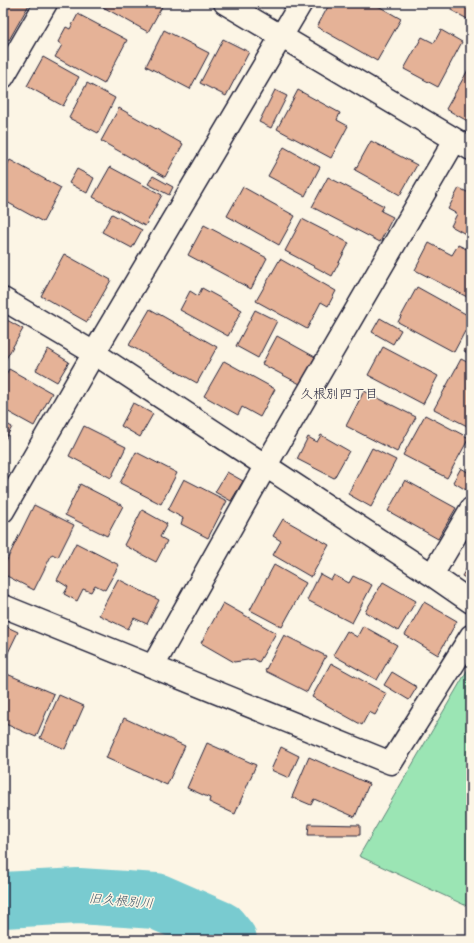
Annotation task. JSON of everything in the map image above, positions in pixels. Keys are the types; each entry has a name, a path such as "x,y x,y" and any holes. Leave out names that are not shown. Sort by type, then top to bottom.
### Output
{"street":[{"path":"3,77 46,3"},
{"path":"153,666 266,465 463,144 225,3"},
{"path":"3,511 94,353 301,3"},
{"path":"3,300 94,353 266,465 471,602"},
{"path":"432,575 471,510"},
{"path":"3,606 391,763 471,636"}],"green space":[{"path":"471,664 471,908 359,856"}],"building":[{"path":"3,3 30,3 9,40 3,37"},
{"path":"106,3 164,3 148,32 103,7"},
{"path":"330,3 373,3 401,19 377,61 317,27"},
{"path":"454,3 471,3 471,21 451,10"},
{"path":"78,14 127,40 104,84 55,57 62,45 58,42 66,27 70,29"},
{"path":"164,30 209,53 190,89 146,66"},
{"path":"441,30 462,42 438,87 404,69 422,37 434,43"},
{"path":"223,39 249,52 226,96 200,83"},
{"path":"43,57 79,77 63,106 27,86"},
{"path":"468,70 471,72 471,123 446,109"},
{"path":"87,83 115,98 98,133 69,118"},
{"path":"275,90 287,96 271,128 259,122"},
{"path":"298,90 340,113 337,120 348,126 331,158 277,129"},
{"path":"119,108 183,144 165,177 101,141"},
{"path":"371,141 417,165 400,195 355,170"},
{"path":"284,147 320,167 305,196 268,176"},
{"path":"10,160 61,188 43,222 3,200 3,172"},
{"path":"110,167 162,195 145,226 93,197"},
{"path":"77,169 94,178 87,193 69,183"},
{"path":"153,176 173,187 169,195 148,184"},
{"path":"328,177 384,206 381,211 393,217 380,242 312,207"},
{"path":"243,187 295,216 279,245 227,216"},
{"path":"459,188 471,194 471,237 451,226 457,214 448,209"},
{"path":"112,214 142,230 132,248 102,232"},
{"path":"302,219 349,243 332,276 285,251"},
{"path":"204,225 267,258 251,289 188,255"},
{"path":"429,243 452,255 458,245 471,251 471,299 415,270"},
{"path":"64,254 111,280 87,322 41,296"},
{"path":"280,259 336,291 328,306 321,302 307,329 256,301"},
{"path":"417,287 471,317 471,320 454,352 398,322"},
{"path":"202,288 242,310 228,336 180,310 190,291 198,296"},
{"path":"150,309 217,347 197,383 129,345"},
{"path":"255,310 277,321 258,358 236,346"},
{"path":"380,318 401,330 393,344 372,332"},
{"path":"7,320 23,329 3,364 3,327"},
{"path":"277,336 315,357 300,384 262,364"},
{"path":"471,337 471,355 464,351"},
{"path":"383,347 438,376 423,404 368,375"},
{"path":"48,349 69,362 57,382 36,370"},
{"path":"461,359 471,364 471,428 434,409"},
{"path":"224,361 275,389 260,417 242,407 238,415 204,396"},
{"path":"9,369 52,393 34,426 3,409 3,380"},
{"path":"364,391 416,417 397,452 346,426"},
{"path":"133,403 153,414 140,437 121,426"},
{"path":"425,415 469,438 447,478 403,455"},
{"path":"3,422 12,427 3,443"},
{"path":"84,426 126,447 111,478 69,456"},
{"path":"321,435 349,451 334,478 297,459 308,437 317,442"},
{"path":"372,448 396,460 371,507 348,494"},
{"path":"136,452 177,473 161,504 120,483"},
{"path":"461,468 471,474 471,493 453,482"},
{"path":"227,472 243,481 231,501 215,492"},
{"path":"184,479 227,501 208,538 181,524 183,518 168,510"},
{"path":"405,480 456,508 438,539 388,511"},
{"path":"80,484 123,506 107,536 65,515"},
{"path":"34,505 74,525 58,557 52,554 34,590 3,574 3,568"},
{"path":"142,510 167,524 160,537 167,541 156,562 124,545"},
{"path":"283,519 329,545 311,577 273,555 281,541 273,536"},
{"path":"76,543 119,565 105,590 95,585 91,592 83,589 77,601 64,594 68,587 57,580"},
{"path":"471,561 471,581 462,576"},
{"path":"274,565 306,583 282,627 250,610"},
{"path":"320,574 331,580 334,575 349,583 353,576 372,585 352,623 307,600"},
{"path":"118,579 159,600 147,624 134,618 128,629 99,615"},
{"path":"383,582 416,601 398,631 365,612"},
{"path":"424,602 457,621 438,655 405,635"},
{"path":"223,603 276,633 259,662 254,659 234,662 201,643"},
{"path":"3,625 18,632 3,663"},
{"path":"363,626 397,645 377,680 333,655 347,631 357,637"},
{"path":"284,635 326,656 307,692 265,671"},
{"path":"331,663 387,694 375,715 369,712 362,725 312,697"},
{"path":"392,672 417,687 409,700 384,685"},
{"path":"7,674 54,694 36,737 3,723 3,683"},
{"path":"59,695 84,706 65,749 40,738"},
{"path":"124,718 185,746 167,785 106,758"},
{"path":"207,743 256,765 235,814 209,802 210,798 187,788"},
{"path":"281,747 299,756 289,778 271,770"},
{"path":"309,757 369,784 355,817 314,799 311,805 292,797"},
{"path":"309,824 360,825 360,835 308,835"}],"waterway":[{"name":"旧久根別川","path":"3,900 79,896 156,901 220,929 229,940"}],"district":[{"name":"久根別四丁目","path":"339,393"}]}
